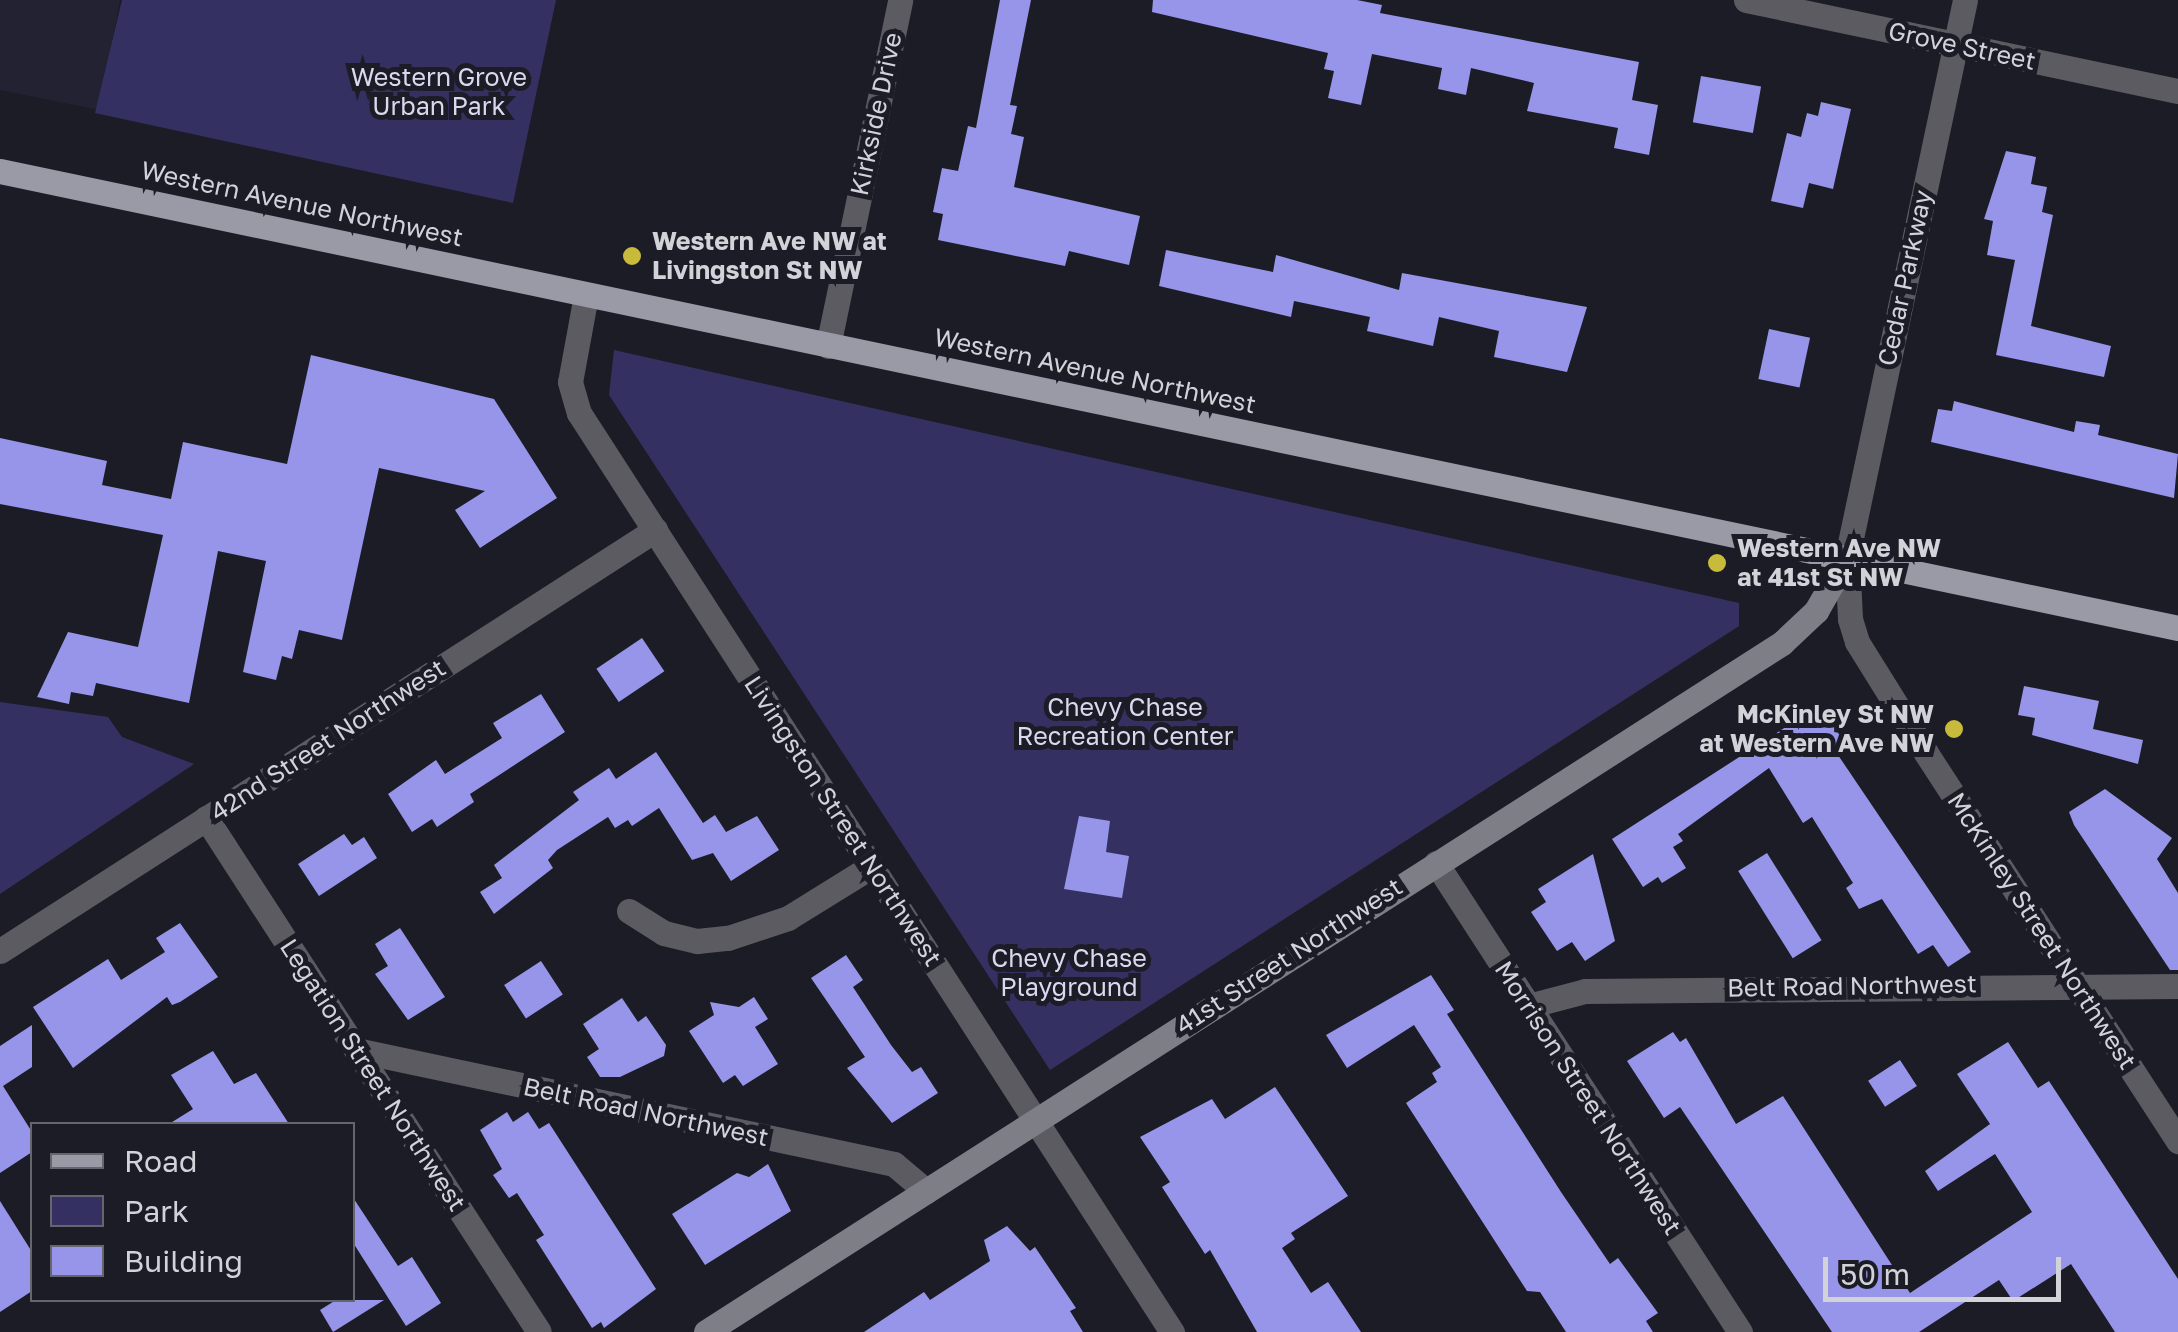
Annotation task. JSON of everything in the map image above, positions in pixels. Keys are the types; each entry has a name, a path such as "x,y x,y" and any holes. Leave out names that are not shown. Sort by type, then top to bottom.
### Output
{"main road":[{"name":"Western Avenue Northwest","path":"0,171 2178,628"},
{"name":"41st Street Northwest","path":"706,1332 1790,637 1816,611 1848,557"}],"street":[{"name":"Kirkside Drive","path":"828,346 900,0"},
{"name":"Grove Street","path":"1746,0 2178,91"},
{"name":"Cedar Parkway","path":"1848,557 1965,0"},
{"name":"Livingston Street Northwest","path":"586,295 572,399 1172,1332"},
{"name":"42nd Street Northwest","path":"0,951 655,530"},
{"name":"McKinley Street Northwest","path":"1848,557 1857,642 2178,1141"},
{"name":"Legation Street Northwest","path":"206,818 539,1332"},
{"name":"Morrison Street Northwest","path":"1436,863 1740,1332"},
{"path":"628,911 664,933 697,941 728,938 788,918 872,866"},
{"name":"Belt Road Northwest","path":"1528,1006 1586,991 2178,986"},
{"name":"Belt Road Northwest","path":"356,1050 894,1164 926,1191"}],"shaded area":[{"path":"0,0 120,0 99,110 0,90"}],"green space":[{"name":"Western Grove Urban Park","path":"122,0 556,0 513,203 95,113"},
{"name":"Chevy Chase Recreation Center","path":"614,350 1739,603 1739,626 1050,1070 609,395"},
{"path":"0,702 108,717 122,737 194,764 0,894"}],"building":[{"path":"1000,0 1031,0 1010,105 1017,106 1011,134 1024,137 1014,187 1140,216 1129,265 1069,251 1065,266 938,240 943,214 933,212 942,168 958,171 968,126 976,128"},
{"path":"1153,0 1357,0 1382,5 1380,13 1639,62 1632,100 1658,105 1649,155 1614,148 1618,128 1527,111 1534,83 1471,68 1466,95 1438,89 1442,68 1372,54 1361,105 1328,98 1334,71 1324,69 1328,53 1152,12"},
{"path":"1701,76 1761,87 1753,133 1693,122"},
{"path":"1821,102 1851,109 1833,189 1809,183 1803,208 1771,201 1787,133 1801,137 1807,113 1818,116"},
{"path":"2006,151 2036,157 2031,184 2047,187 2042,212 2053,215 2031,326 2111,346 2104,377 1996,355 2015,260 1987,255 1993,221 1984,219"},
{"path":"1166,250 1273,272 1276,255 1399,290 1402,273 1587,307 1567,372 1494,357 1499,331 1439,317 1433,346 1367,331 1370,317 1294,301 1291,317 1159,286"},
{"path":"1769,329 1810,338 1799,388 1758,379"},
{"path":"311,355 494,399 557,498 480,548 455,510 485,491 379,468 342,640 299,630 292,659 282,656 276,680 243,672 266,561 218,551 189,703 96,683 93,696 71,692 69,704 37,697 68,632 138,647 163,535 0,504 0,438 107,461 102,485 171,499 183,442 287,464"},
{"path":"1954,401 2074,432 2076,421 2100,425 2098,435 2178,454 2174,498 1931,442 1938,409 1952,411"},
{"path":"642,638 664,671 619,702 596,669"},
{"path":"2024,686 2099,701 2093,729 2143,740 2138,764 2032,735 2035,718 2018,715"},
{"path":"541,694 565,732 470,794 474,802 437,827 432,819 412,832 388,794 436,760 445,774 502,738 493,723"},
{"path":"1820,705 1848,748 1838,755 1971,952 1948,967 1933,945 1918,954 1882,899 1859,909 1846,888 1853,883 1812,817 1803,823 1769,768 1678,834 1683,841 1673,847 1686,868 1662,883 1658,877 1643,887 1612,839"},
{"path":"656,752 703,823 715,815 726,832 757,816 779,850 731,881 713,853 692,860 659,808 632,826 628,820 615,828 608,817 557,850 548,860 553,868 494,914 480,892 502,878 494,865 579,800 573,792 609,768 616,779"},
{"path":"2105,789 2172,838 2157,859 2178,893 2178,970 2170,970 2074,825 2069,812"},
{"path":"1079,816 1110,821 1106,852 1129,856 1122,898 1064,889"},
{"path":"344,834 352,845 364,837 377,858 319,896 298,864"},
{"path":"1767,853 1822,940 1793,958 1738,871"},
{"path":"1593,854 1615,941 1585,961 1572,942 1557,951 1531,912 1546,902 1538,889"},
{"path":"180,923 218,977 180,1002 172,1005 167,997 73,1068 33,1007 108,959 121,980 165,952 156,938"},
{"path":"400,928 445,997 408,1020 375,974 388,966 375,944"},
{"path":"846,955 863,980 853,987 891,1045 912,1072 921,1067 938,1093 892,1123 847,1068 865,1057 811,978"},
{"path":"541,961 563,995 526,1019 504,985"},
{"path":"1431,975 1454,1010 1447,1014 1561,1192 1610,1264 1618,1258 1658,1313 1646,1321 1653,1332 1566,1332 1540,1292 1527,1291 1406,1103 1437,1082 1432,1073 1441,1067 1414,1025 1347,1068 1326,1035"},
{"path":"754,997 768,1019 755,1027 778,1064 743,1086 735,1075 723,1083 689,1031 714,1015 710,1002 739,1007"},
{"path":"622,998 638,1022 646,1016 666,1045 664,1056 620,1077 600,1077 587,1057 599,1049 583,1024"},
{"path":"32,1025 32,1067 3,1086 30,1129 30,1153 0,1173 0,1046"},
{"path":"1673,1032 1680,1042 1686,1038 1736,1124 1783,1096 1910,1293 2032,1212 1995,1154 1938,1191 1925,1171 1990,1124 1957,1074 2008,1042 2038,1088 2049,1081 2178,1279 2178,1332 2115,1332 2071,1264 2013,1301 1999,1280 1919,1332 1832,1332 1680,1107 1664,1118 1627,1061"},
{"path":"213,1051 234,1084 256,1073 288,1122 172,1122 193,1109 171,1075"},
{"path":"1900,1060 1917,1086 1885,1107 1868,1081"},
{"path":"1275,1087 1348,1196 1291,1233 1295,1239 1282,1248 1311,1293 1328,1282 1361,1332 1257,1332 1210,1250 1205,1254 1162,1187 1170,1182 1140,1137 1212,1099 1225,1119"},
{"path":"507,1112 513,1122 528,1112 539,1129 549,1123 656,1289 604,1328 601,1322 592,1328 536,1240 544,1235 517,1193 509,1198 493,1175 502,1169 480,1130"},
{"path":"768,1164 791,1211 705,1265 672,1214 737,1173 749,1177"},
{"path":"0,1201 30,1249 30,1292 0,1312"},
{"path":"355,1201 398,1266 412,1257 441,1303 406,1326 355,1246"},
{"path":"1007,1226 1030,1251 1035,1247 1076,1308 1070,1311 1083,1332 864,1332 924,1292 930,1300 990,1261 984,1240"},
{"path":"384,1300 333,1332 320,1310 333,1302"}],"place":[{"name":"Western Ave NW at Livingston St NW","path":"632,256"},
{"name":"Western Ave NW at 41st St NW","path":"1717,563"},
{"name":"McKinley St NW at Western Ave NW","path":"1954,729"}],"park label":[{"name":"Chevy Chase Playground","path":"1069,974"}]}
